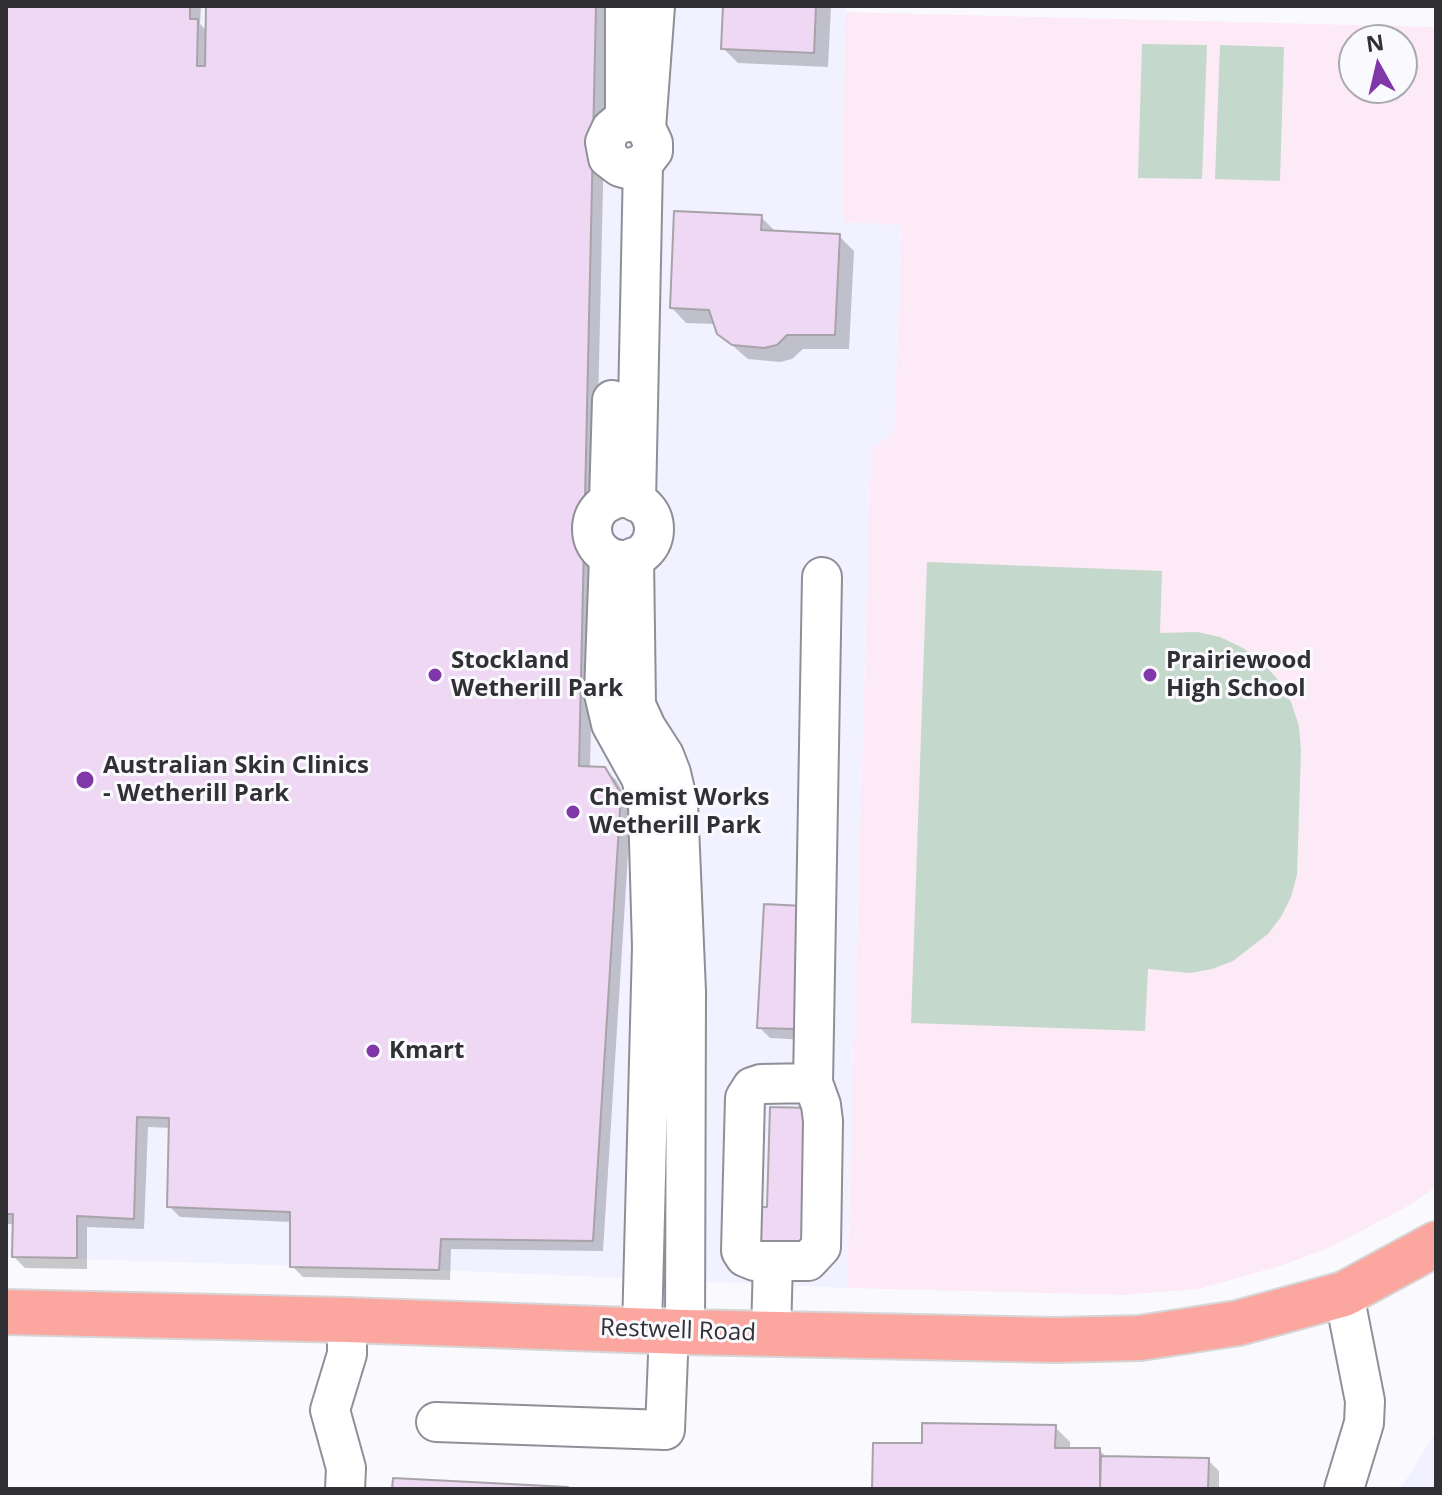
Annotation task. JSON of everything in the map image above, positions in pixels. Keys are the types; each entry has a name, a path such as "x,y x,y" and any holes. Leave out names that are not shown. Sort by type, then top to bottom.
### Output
{"main road":[{"name":"Restwell Road","path":"6,1312 771,1334 1055,1340 1140,1338 1238,1323 1344,1294 1436,1244"}],"street":[{"path":"623,502 633,145 625,6"},
{"path":"633,145 655,6"},
{"path":"623,502 648,511 654,531 645,551 622,557 595,544 592,525 601,508 623,502"},
{"path":"622,557 636,705 664,755 678,803 686,992 685,1145 665,1331"},
{"path":"436,1422 665,1430 665,1331 648,806 641,778 611,724 604,694 622,557"},
{"path":"813,1083 761,1084 752,1087 745,1098 741,1251 745,1257 755,1261 808,1261 821,1247 823,1121 813,1083 822,577"},
{"path":"685,1145 744,1146"},
{"path":"771,1334 773,1261"},
{"path":"1344,1294 1365,1401 1364,1423 1344,1489"},
{"path":"345,1489 346,1468 330,1410 347,1354 347,1320"}],"shaded area":[{"name":"Stockland Wetherill Park","path":"6,6 845,6 843,222 902,224 894,433 871,450 847,1288 439,1270 6,1257"},
{"name":"Prairiewood High School","path":"845,12 1338,25 1338,104 1418,104 1418,27 1436,27 1436,1187 1410,1205 1329,1248 1280,1266 1199,1289 1123,1295 847,1288 871,450 894,433 902,225 843,222"},
{"path":"1436,1432 1436,1489 1400,1489"}],"green space":[{"path":"1142,44 1207,45 1202,179 1138,178"},
{"path":"1220,45 1284,47 1280,181 1215,179"},
{"path":"927,562 1162,571 1160,633 1197,632 1220,637 1243,648 1263,663 1279,681 1291,702 1299,726 1301,751 1297,875 1291,897 1268,934 1233,961 1190,973 1148,969 1145,1031 911,1023"}],"building":[{"name":"Stockland Wetherill Park","path":"6,6 190,6 190,19 198,19 197,66 205,66 206,6 596,6 579,766 605,767 621,794 593,1241 441,1239 439,1270 290,1267 290,1212 167,1207 169,1118 137,1117 134,1219 77,1216 77,1258 12,1257 13,1214 6,1214"},
{"path":"723,6 816,6 814,53 721,49"},
{"path":"674,211 762,215 761,230 840,234 835,335 787,335 777,345 764,348 732,345 717,334 709,310 670,308"},
{"path":"764,904 803,906 796,1029 757,1028"},
{"path":"770,1107 811,1108 807,1248 757,1247 759,1207 767,1207"},
{"path":"922,1423 1056,1425 1055,1448 1100,1448 1100,1489 872,1489 873,1443 922,1443"},
{"path":"1101,1456 1209,1458 1208,1489 1100,1489"},
{"path":"393,1478 568,1487 568,1489 392,1489"}],"place":[{"name":"Stockland Wetherill Park","path":"435,675"},
{"name":"Prairiewood High School","path":"1150,675"},
{"name":"Australian Skin Clinics - Wetherill Park","path":"85,780"},
{"name":"Chemist Works Wetherill Park","path":"573,812"},
{"name":"Kmart","path":"373,1051"}]}
